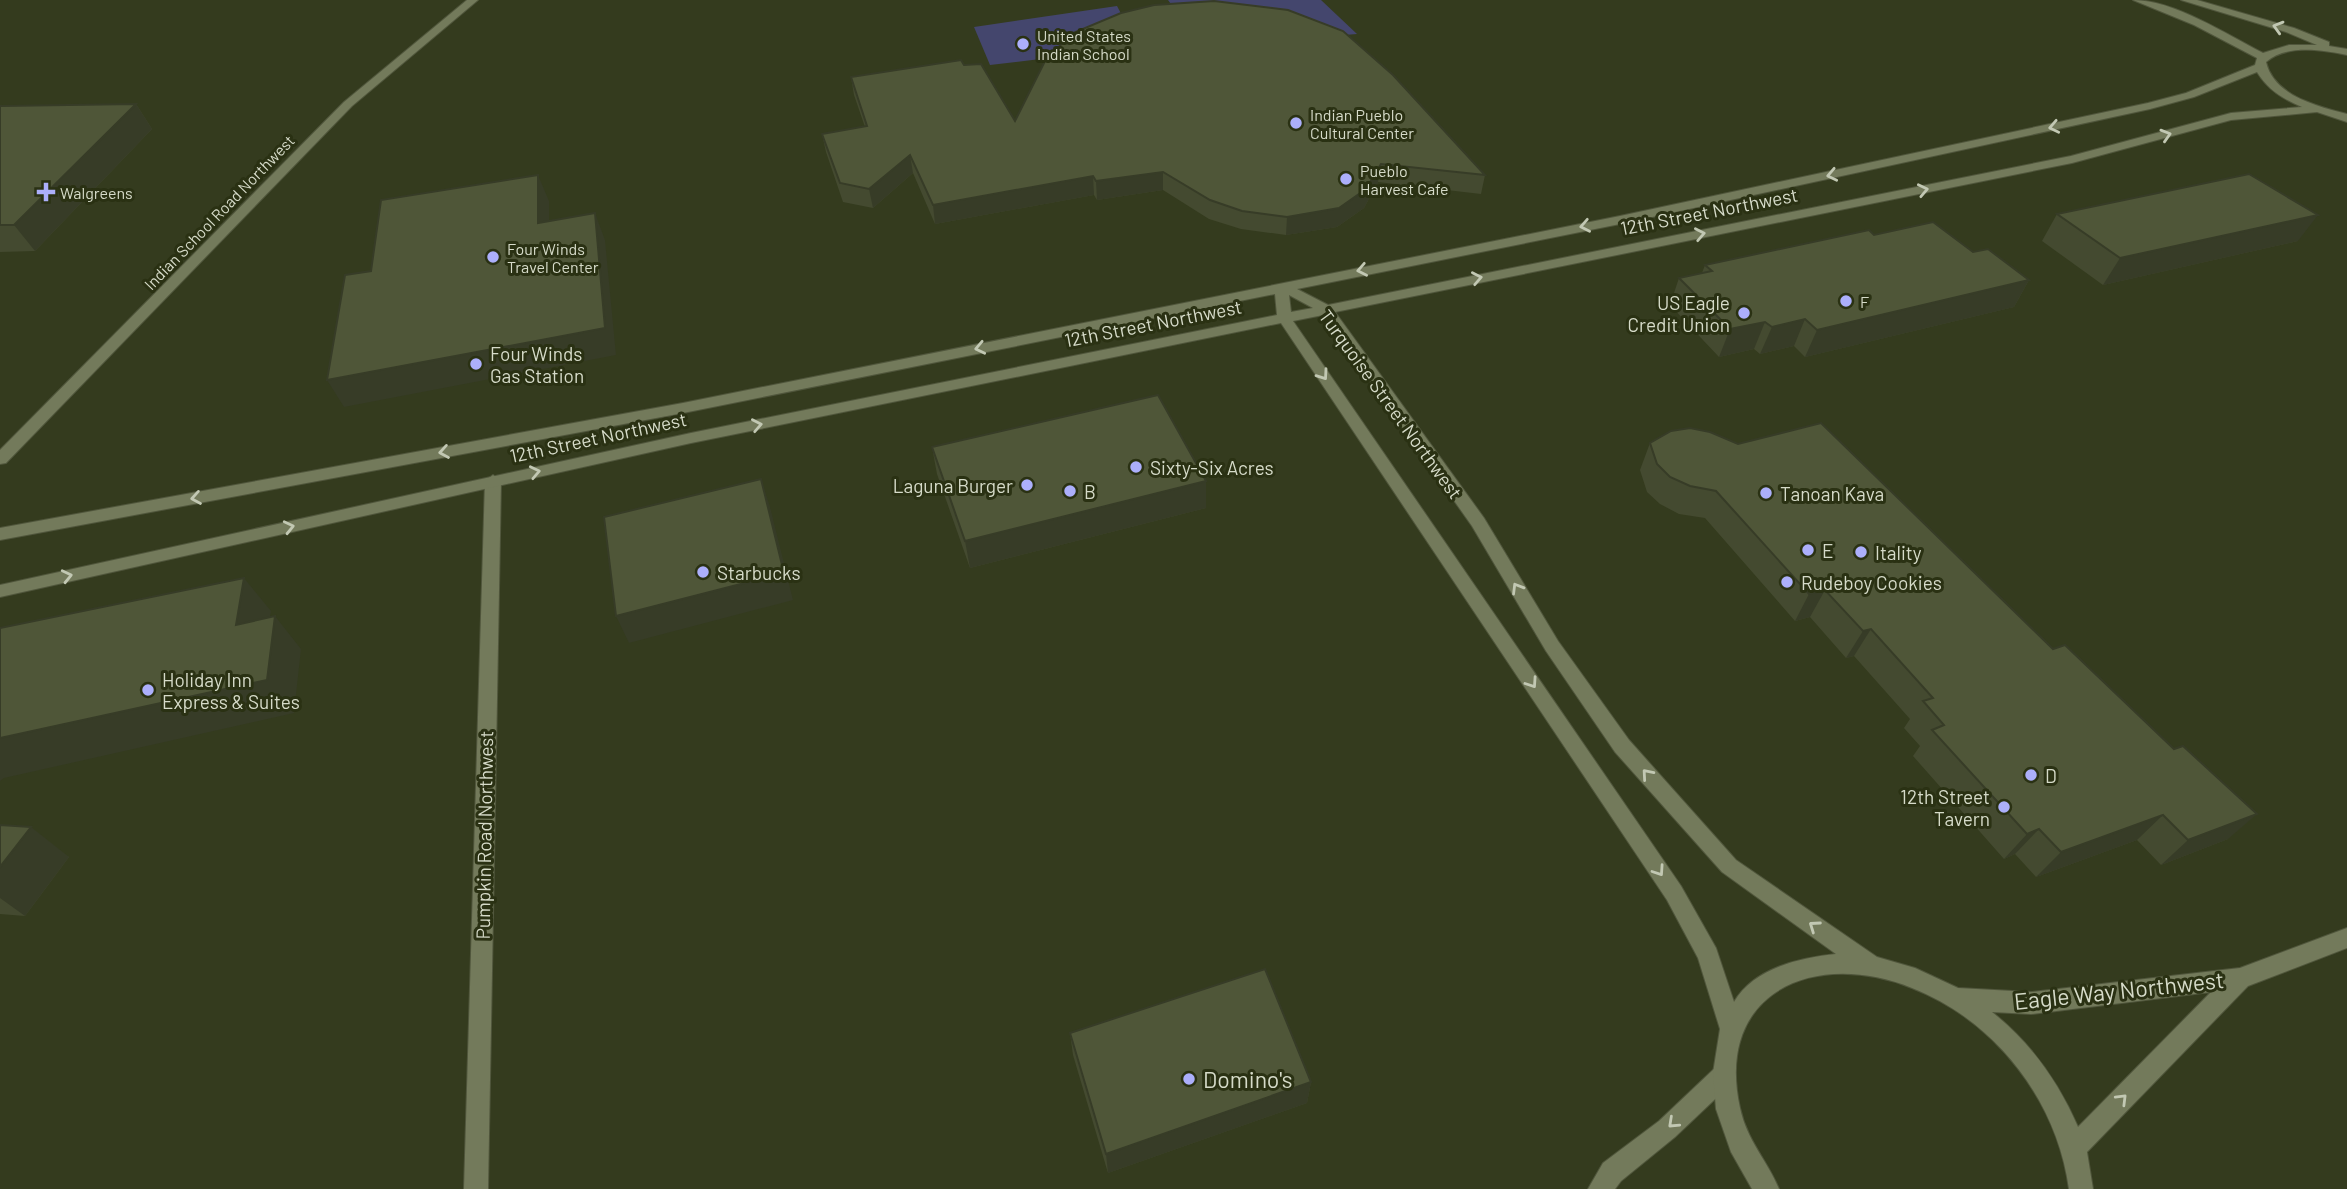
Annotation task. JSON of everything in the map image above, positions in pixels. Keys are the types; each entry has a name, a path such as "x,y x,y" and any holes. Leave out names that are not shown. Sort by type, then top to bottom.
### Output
{"main road":[{"name":"Indian School Road Northwest","path":"0,459 348,104 473,0"},
{"path":"2138,0 2197,23 2262,62 2260,72 2271,85 2290,97 2347,118"},
{"path":"2186,0 2290,30 2344,52"},
{"name":"12th Street Northwest","path":"0,534 683,408 1620,220 2150,106 2190,95 2288,49 2344,52"},
{"name":"12th Street Northwest","path":"0,591 691,438 2072,159 2231,117 2317,109"},
{"name":"Turquoise Street Northwest","path":"1281,286 1326,309 1478,522 1552,646 1622,746 1728,866 1870,965"},
{"name":"Turquoise Street Northwest","path":"1281,286 1284,318 1674,893 1708,954 1731,1030"},
{"name":"Pumpkin Road Northwest","path":"476,1189 493,481"},
{"name":"Eagle Way Northwest","path":"1957,999 2031,1003 2240,978 2347,938"},
{"path":"1766,1189 1753,1172 1731,1123 1723,1076 1731,1030 1752,996 1784,974 1824,963 1870,965 1914,978 1957,999 2008,1040 2048,1090 2074,1148 2081,1189"},
{"name":"Eagle Way Northwest","path":"2074,1148 2240,978"},
{"path":"1600,1189 1612,1172 1667,1129 1723,1076"}],"shaded area":[{"path":"1168,0 1321,0 1357,34 1331,36 1179,15"},
{"path":"1117,6 1125,21 1057,57 990,65 974,27"}],"building":[{"name":"Indian Pueblo Cultural Center","path":"1214,1 1288,10 1343,31 1393,75 1485,175 1381,164 1366,189 1339,208 1287,217 1242,211 1210,200 1163,172 1096,181 1093,176 933,205 910,155 869,189 840,183 822,134 867,126 851,77 961,60 964,65 981,64 1015,121 1046,59 1073,33 1121,13 1154,5"},
{"path":"136,104 14,225 0,225 0,106"},
{"path":"2249,174 2318,215 2120,258 2057,214"},
{"path":"538,175 538,223 595,213 605,328 327,380 345,275 371,271 381,200"},
{"path":"1933,222 1973,252 1988,249 2029,280 1817,330 1805,319 1772,327 1765,322 1730,329 1679,278 1712,271 1705,265 1869,230 1874,235"},
{"name":"B","path":"1158,395 1206,481 965,541 932,447"},
{"path":"1821,423 2053,649 2065,645 2174,749 2183,746 2257,814 2188,840 2163,815 2061,852 2039,829 2027,834 1932,730 1944,725 1923,701 1933,698 1871,629 1863,631 1825,590 1809,594 1716,491 1690,486 1670,477 1657,464 1650,443 1671,431 1690,428 1710,432 1738,444"},
{"name":"Starbucks","path":"761,479 784,573 616,616 604,517"},
{"path":"244,578 236,625 275,616 267,680 0,738 0,628"},
{"path":"0,825 31,827 0,867"},
{"name":"Domino's","path":"1265,969 1311,1082 1106,1154 1070,1033"}],"place":[{"name":"United States Indian School","path":"1023,44"},
{"name":"Indian Pueblo Cultural Center","path":"1296,123"},
{"name":"Pueblo Harvest Cafe","path":"1346,179"},
{"name":"Walgreens","path":"46,192"},
{"name":"Four Winds Travel Center","path":"493,257"},
{"name":"F","path":"1846,301"},
{"name":"US Eagle Credit Union","path":"1744,313"},
{"name":"Four Winds Gas Station","path":"476,364"},
{"name":"Sixty-Six Acres","path":"1136,467"},
{"name":"Laguna Burger","path":"1027,485"},
{"name":"B","path":"1070,491"},
{"name":"Tanoan Kava","path":"1766,493"},
{"name":"E","path":"1808,550"},
{"name":"Itality","path":"1861,552"},
{"name":"Starbucks","path":"703,572"},
{"name":"Rudeboy Cookies","path":"1787,582"},
{"name":"Holiday Inn Express & Suites","path":"148,690"},
{"name":"D","path":"2031,775"},
{"name":"12th Street Tavern","path":"2004,807"},
{"name":"Domino's","path":"1189,1079"}]}
